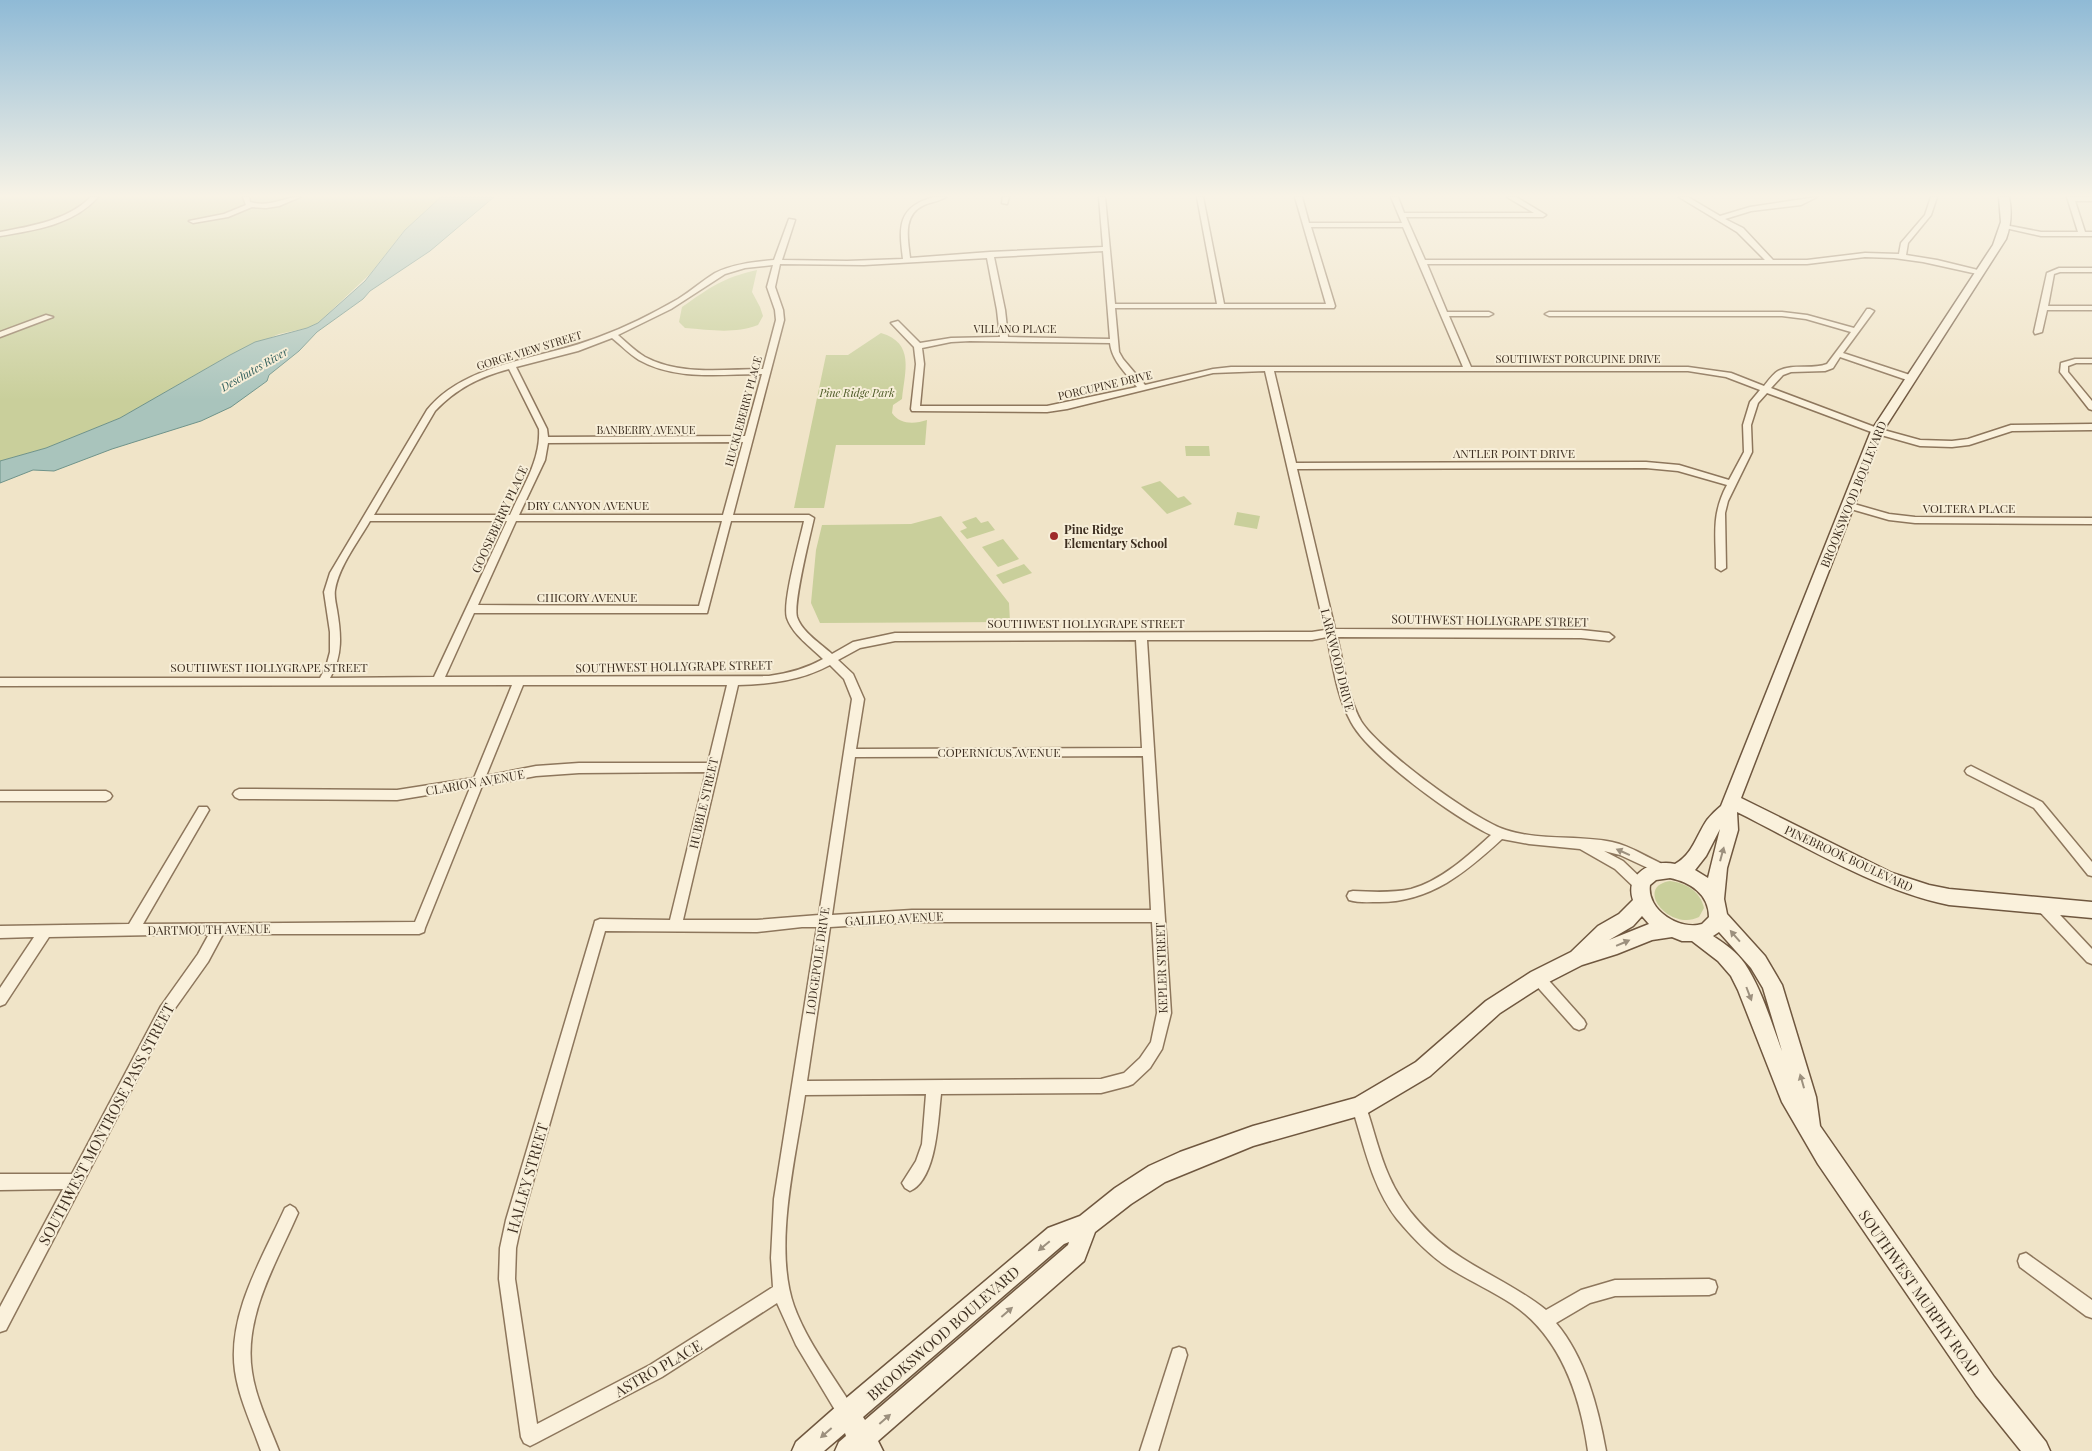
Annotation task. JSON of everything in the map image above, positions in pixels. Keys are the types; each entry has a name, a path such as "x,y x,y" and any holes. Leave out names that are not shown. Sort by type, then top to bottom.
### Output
{"main road":[{"name":"BROOKSWOOD BOULEVARD","path":"1670,871 1687,867 1697,858 1715,824 1730,805 1876,431 1985,265"},
{"name":"BROOKSWOOD BOULEVARD","path":"1716,908 1718,868 1729,830 1730,805"},
{"name":"PINEBROOK BOULEVARD","path":"1730,805 1910,888 1949,897 2092,910"},
{"path":"1670,871 1700,882 1716,908 1713,926 1695,933 1672,929 1651,915 1641,894 1646,876 1670,871"},
{"name":"BROOKSWOOD BOULEVARD","path":"1577,958 1605,932 1626,920 1641,894"},
{"name":"SOUTHWEST MURPHY ROAD","path":"1716,908 1758,962 1772,985 1806,1097 1811,1129"},
{"name":"BROOKSWOOD BOULEVARD","path":"805,1451 1056,1236 1087,1224 1123,1196 1157,1174 1188,1160 1253,1136 1359,1107 1423,1068 1493,1008 1538,978 1577,958 1617,946 1650,932 1672,929"},
{"name":"SOUTHWEST MURPHY ROAD","path":"1695,933 1725,955 1738,970 1747,988 1789,1095 1844,1184 1979,1378 2022,1435 2037,1451"},
{"name":"BROOKSWOOD BOULEVARD","path":"860,1447 1076,1253 1087,1224"},
{"path":"848,1414 860,1447"}],"street":[{"name":"GORGE VIEW STREET","path":"323,680 331,667 335,652 335,632 329,592 335,573 438,401 468,380 567,352 613,335 654,316 727,271 757,265"},
{"name":"HUCKLEBERRY PLACE","path":"703,610 780,320 779,306 770,290 776,265"},
{"path":"992,265 1001,310 1004,339"},
{"path":"1108,265 1114,341 1119,360 1143,388"},
{"path":"1213,265 1221,306"},
{"path":"1112,306 1331,306 1318,265"},
{"path":"1423,265 1468,369"},
{"path":"1950,265 1979,273"},
{"path":"2038,332 2042,308 2052,272 2059,270 2092,270"},
{"path":"2042,308 2092,308"},
{"path":"1721,568 1720,513 1723,500 1748,452 1748,414 1754,402 1780,373 1791,370 1827,367 1870,311"},
{"path":"1444,314 1490,314"},
{"path":"1550,314 1782,314 1807,317 1856,331"},
{"path":"0,335 49,317"},
{"path":"895,323 918,346"},
{"path":"613,335 641,358 670,369 689,372 765,371"},
{"name":"VILLANO PLACE","path":"918,346 951,340 1114,341"},
{"name":"PORCUPINE DRIVE","path":"918,346 920,364 915,409 1048,409 1213,371 1269,369"},
{"path":"1838,354 1910,378"},
{"path":"2092,361 2075,361 2064,365 2064,372 2092,407"},
{"path":"512,367 543,429 544,440"},
{"name":"SOUTHWEST PORCUPINE DRIVE","path":"1269,369 1703,369 1728,375 1876,431 1920,442 1952,444 1969,442 2011,428 2092,427"},
{"name":"LARKWOOD DRIVE","path":"1269,369 1346,697 1353,718 1365,735 1397,763 1485,826 1500,833 1531,840 1613,847 1670,871"},
{"name":"BANBERRY AVENUE","path":"544,440 747,439"},
{"name":"GOOSEBERRY PLACE","path":"438,680 540,460 544,440"},
{"name":"ANTLER POINT DRIVE","path":"1292,466 1646,465 1679,468 1733,484"},
{"name":"VOLTERA PLACE","path":"1847,505 1882,515 1915,520 2092,521"},
{"name":"DRY CANYON AVENUE","path":"367,518 809,518"},
{"name":"LODGEPOLE DRIVE","path":"809,518 792,601 792,617 800,632 849,677 858,699 782,1199 778,1246 781,1291 795,1326 848,1414"},
{"name":"CHICORY AVENUE","path":"471,609 703,610"},
{"name":"SOUTHWEST HOLLYGRAPE STREET","path":"0,682 769,680 794,676 812,670 857,645 895,637 1312,636 1331,633 1581,634 1609,637"},
{"name":"KEPLER STREET","path":"799,1088 1101,1086 1128,1079 1145,1063 1157,1044 1164,1012 1141,636"},
{"path":"479,782 519,681"},
{"name":"HUBBLE STREET","path":"675,925 733,681"},
{"name":"COPERNICUS AVENUE","path":"850,753 1149,752"},
{"name":"CLARION AVENUE","path":"239,794 397,795 536,771 579,768 712,767"},
{"path":"1971,771 2038,805 2092,871"},
{"name":"DARTMOUTH AVENUE","path":"0,932 44,933 219,928 419,928 479,782"},
{"path":"0,796 106,796"},
{"path":"132,930 203,810"},
{"path":"1353,896 1381,898 1412,894 1436,884 1500,833"},
{"name":"LARKWOOD DRIVE","path":"1579,844 1619,865 1641,894"},
{"path":"2042,905 2092,958"},
{"name":"GALILEO AVENUE","path":"600,925 757,926 912,916 1159,916"},
{"name":"HALLEY STREET","path":"530,1437 507,1280 508,1248 514,1220 600,925"},
{"name":"SOUTHWEST MONTROSE PASS STREET","path":"0,1324 166,1010 203,958 219,928"},
{"path":"0,1000 44,933"},
{"path":"1538,978 1579,1024"},
{"path":"910,1183 922,1165 929,1144 934,1087"},
{"path":"1359,1107 1384,1182 1397,1206 1418,1230 1452,1261 1528,1304 1545,1320 1567,1356 1584,1394 1597,1451"},
{"path":"0,1182 76,1181"},
{"path":"270,1451 246,1383 242,1360 243,1337 255,1296 290,1213"},
{"path":"2026,1261 2092,1310"},
{"path":"1545,1320 1587,1296 1615,1288 1709,1287"},
{"name":"ASTRO PLACE","path":"530,1437 656,1372 781,1291"},
{"path":"1148,1451 1179,1355"}],"green space":[{"path":"0,265 377,265 318,323 307,328 279,334 230,355 120,418 46,448 0,461"},
{"path":"757,270 752,292 763,316 758,325 740,330 713,330 685,328 679,322 682,307 701,294 726,280"},
{"name":"Pine Ridge Park","path":"881,333 899,344 905,359 906,368 902,399 893,405 892,413 903,422 927,420 925,445 836,445 824,508 794,508 826,355 848,355"},
{"path":"1185,446 1209,446 1210,456 1186,456"},
{"path":"1160,481 1178,498 1184,496 1192,504 1167,514 1141,487"},
{"path":"1237,512 1260,516 1257,529 1234,525"},
{"path":"941,516 1009,603 1010,622 820,623 811,603 816,550 822,525 911,524"},
{"path":"976,517 981,523 988,521 995,530 967,539 960,531 967,528 962,522"},
{"path":"1003,539 1019,559 998,567 982,547"},
{"path":"1024,564 1032,573 1003,584 996,575"},
{"path":"1670,881 1687,886 1696,893 1704,908 1699,917 1688,920 1677,919 1667,914 1660,907 1655,899 1655,891 1659,885"}],"water":[{"name":"Deschutes River","path":"378,265 409,265 370,291 363,299 317,332 299,351 269,375 267,381 231,407 201,421 112,449 54,471 33,470 0,483 0,461 46,448 120,418 255,342 307,328 318,323 365,281"}],"place":[{"name":"Pine Ridge Elementary School","path":"1054,536"}]}
